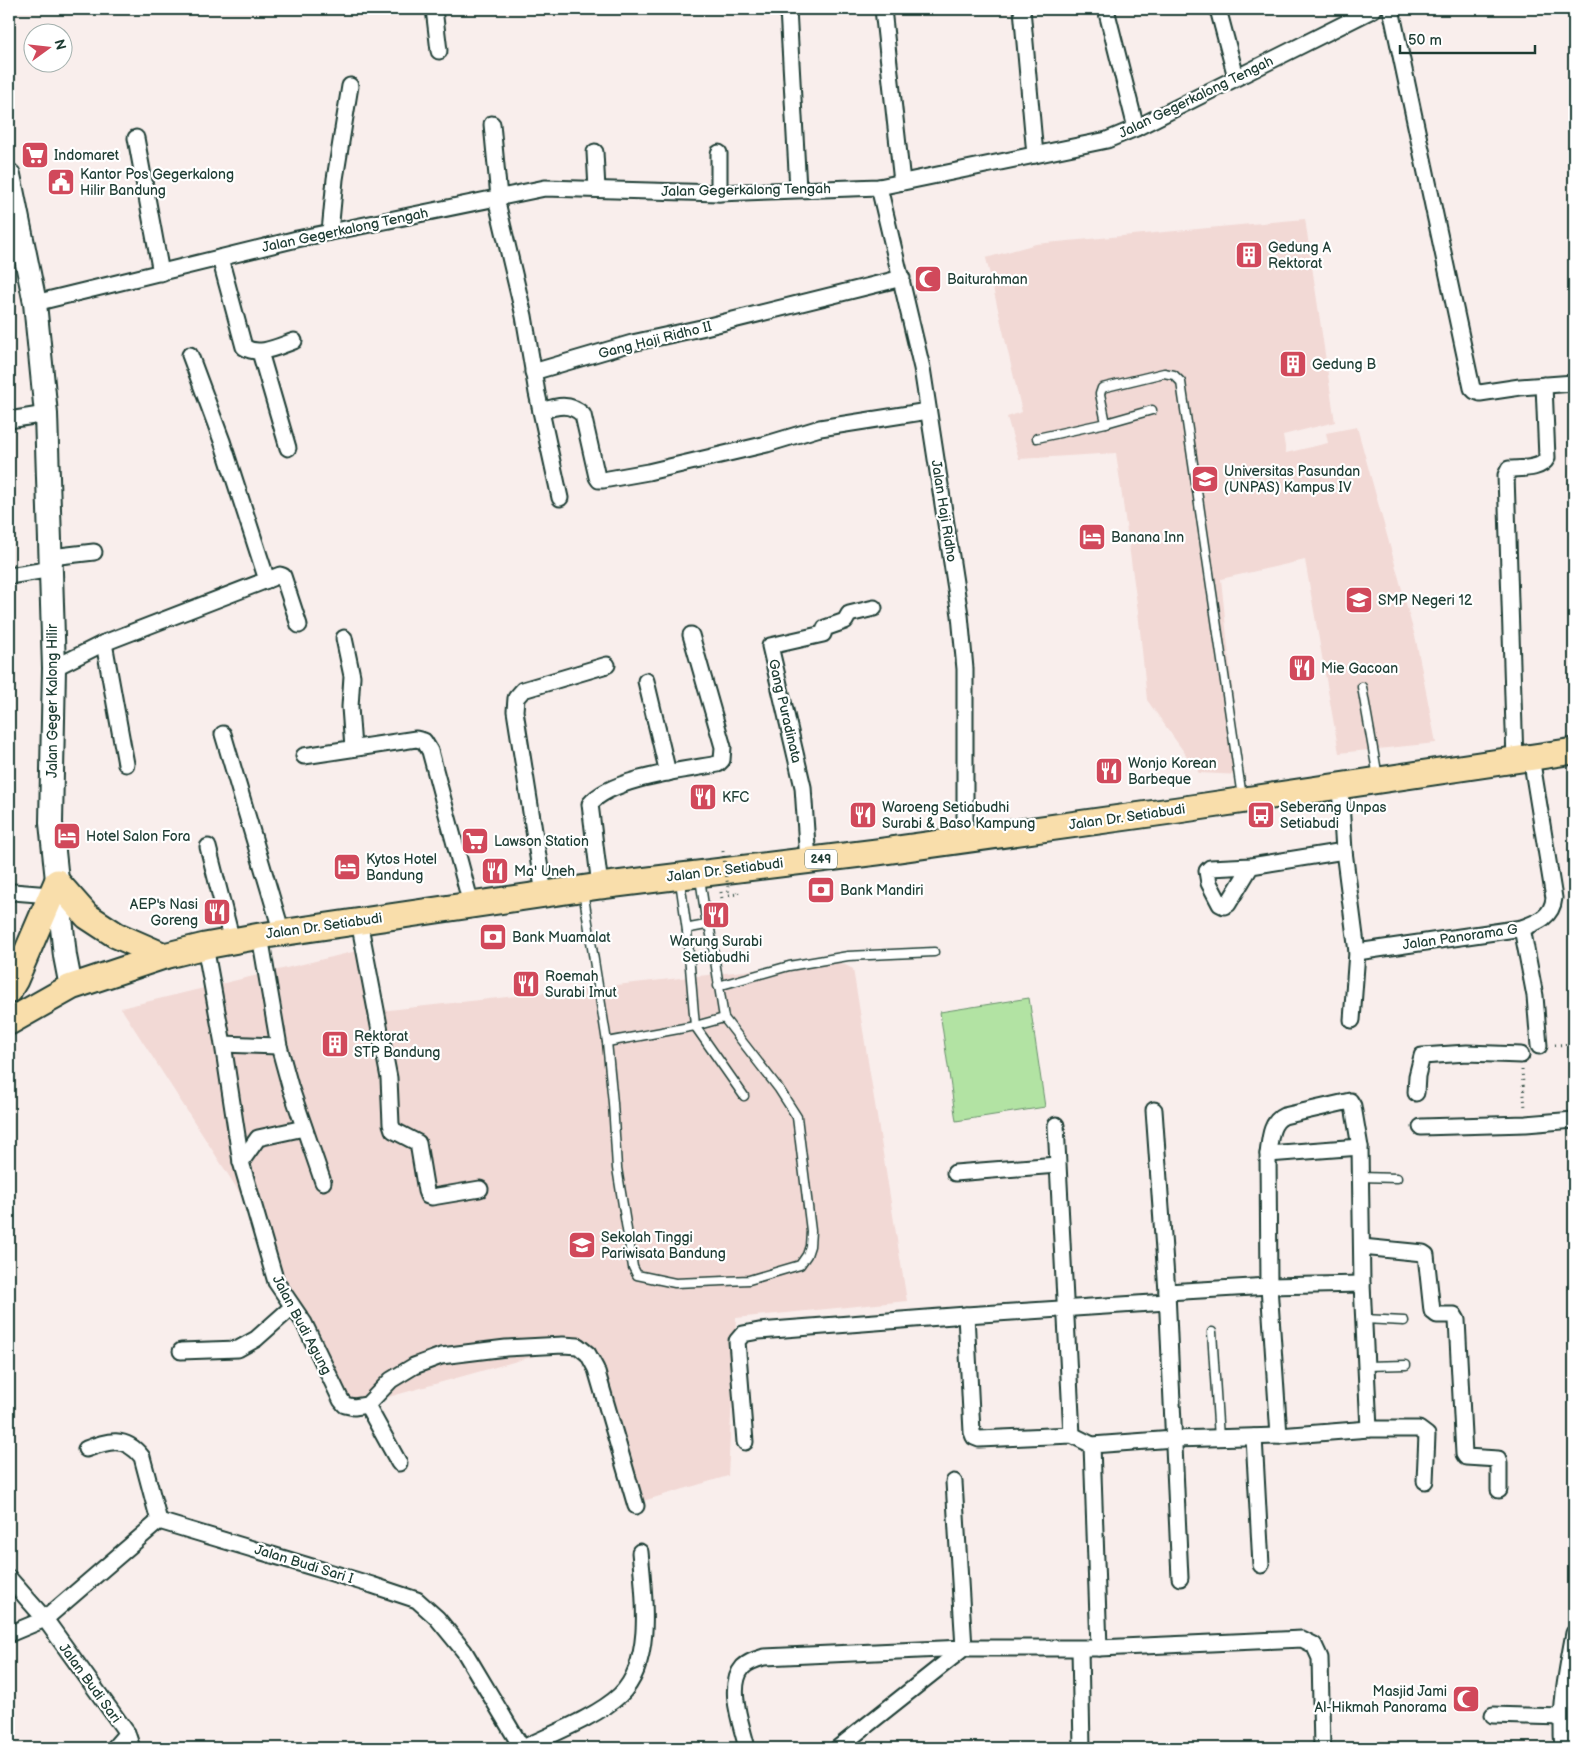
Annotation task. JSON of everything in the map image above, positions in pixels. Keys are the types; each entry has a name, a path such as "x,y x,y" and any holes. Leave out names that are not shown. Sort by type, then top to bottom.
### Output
{"main road":[{"name":"Jalan Geger Kalong Hilir","path":"9,175 35,303 46,414 54,668 51,823 54,889 71,986"},
{"name":"Jalan Dr. Setiabudi","path":"9,1022 71,986 164,956 205,946 271,934 689,874 808,860 1243,801 1574,751"},
{"path":"9,990 54,889 87,916 116,935 164,956"}],"street":[{"path":"434,9 439,51"},
{"path":"788,9 798,189"},
{"path":"884,9 902,182"},
{"path":"1022,9 1035,155"},
{"path":"1106,9 1136,128"},
{"path":"1218,9 1236,77"},
{"name":"Jalan Gegerkalong Tengah","path":"35,303 297,239 546,188 719,193 879,187 1107,140 1136,128 1374,9"},
{"path":"1391,9 1472,388 1480,393 1574,383"},
{"path":"330,232 335,179 350,86"},
{"path":"492,124 497,198 524,316 533,372 560,498"},
{"path":"136,138 161,273"},
{"path":"595,152 597,189"},
{"path":"718,153 719,193"},
{"name":"Jalan Haji Ridho","path":"879,187 922,368 960,615 965,679 965,839"},
{"path":"220,258 242,344 249,350 260,352 294,341"},
{"name":"Gang Haji Ridho II","path":"533,372 632,343 701,328 902,278"},
{"path":"260,352 288,448"},
{"path":"190,355 222,441 267,580"},
{"name":"Jalan Panorama G","path":"1357,952 1522,928 1545,918 1550,911 1554,898 1523,759 1506,475 1509,470 1539,466 1545,463 1547,458 1544,385"},
{"path":"541,411 560,405 566,405 579,410 583,415 599,480 657,470 767,444 820,428 928,411"},
{"path":"9,420 46,414"},
{"path":"9,576 94,552"},
{"path":"54,668 104,643 280,575 283,576 299,625"},
{"name":"Gang Puradinata","path":"808,860 803,787 770,646 823,634 825,628 845,621 849,614 874,608"},
{"path":"591,888 590,804 601,793 668,773 718,764 722,760 723,753 691,635"},
{"path":"344,638 352,676 350,707 353,748"},
{"path":"104,643 126,764"},
{"path":"544,894 515,711 516,698 523,690 607,665"},
{"path":"646,681 668,773"},
{"path":"223,734 271,934 278,1046 323,1182"},
{"path":"304,756 416,739 423,740 428,746 471,904"},
{"path":"1340,787 1344,851 1357,952 1352,1020"},
{"path":"208,847 232,941"},
{"path":"1251,866 1344,851"},
{"path":"9,894 13,892 54,889"},
{"path":"359,921 363,950 389,1078 391,1124 393,1130 418,1144 428,1196 432,1197 480,1189"},
{"path":"1522,928 1535,996 1539,1046"},
{"name":"Jalan Budi Agung","path":"205,946 223,1044 241,1162 276,1282 304,1323 341,1400 345,1405 354,1407 367,1405"},
{"path":"223,1044 278,1046"},
{"path":"1416,1093 1417,1076 1422,1056 1467,1053 1521,1055"},
{"path":"1279,1436 1269,1286 1268,1154 1272,1128 1279,1118 1350,1101 1353,1106 1360,1148 1362,1284 1369,1429"},
{"path":"1154,1110 1167,1297 1180,1578"},
{"path":"1421,1127 1526,1124 1574,1120"},
{"path":"1056,1125 1072,1435"},
{"path":"241,1162 258,1138 304,1128"},
{"path":"1268,1154 1360,1148"},
{"path":"955,1173 1058,1165"},
{"path":"1362,1247 1423,1253 1426,1255 1432,1311 1437,1315 1454,1314 1457,1320 1464,1454 1466,1456 1498,1459 1498,1490"},
{"path":"744,1442 737,1341 743,1334 758,1331 1066,1308 1269,1286 1362,1284"},
{"path":"181,1351 238,1349 256,1339 292,1307"},
{"path":"966,1315 972,1432 974,1437 979,1439 1072,1435 1092,1445 1279,1436 1369,1429 1419,1429 1427,1435 1425,1481"},
{"path":"399,1463 367,1405 391,1380 414,1366 441,1356 506,1348 578,1346 588,1354 596,1369 636,1506"},
{"path":"1254,1437 1261,1564"},
{"path":"9,1634 45,1619 159,1522 142,1457 137,1451 123,1442 103,1442 86,1449"},
{"path":"1092,1445 1099,1648"},
{"path":"954,1482 964,1648"},
{"name":"Jalan Budi Sari I","path":"159,1522 417,1600 436,1618 464,1651 523,1748"},
{"path":"523,1748 601,1709 621,1694 633,1674 641,1654 643,1628 644,1598 640,1552"},
{"name":"Jalan Budi Sari","path":"9,1578 45,1619 127,1733 132,1748"},
{"path":"1567,1742 1562,1717 1566,1674 1574,1633"},
{"path":"747,1748 735,1699 735,1683 743,1667 752,1661 764,1657 964,1648 1080,1649 1302,1638 1314,1645 1320,1658 1322,1748"},
{"path":"838,1748 964,1648"},
{"path":"1080,1649 1082,1748"},
{"path":"1493,1715 1562,1717"},
{"path":"114,1748 127,1733"}],"lane":[{"path":"1106,423 1100,394 1102,388 1164,373 1174,375 1181,382 1243,801"},
{"path":"1037,438 1106,423 1152,410"},
{"path":"1362,687 1378,781"},
{"path":"591,888 618,1168 633,1267 637,1274 675,1283 748,1280 800,1265 807,1255 810,1246 811,1231 797,1117 780,1088 724,1018 710,929 707,926 689,874"},
{"path":"689,874 687,930 695,1026 744,1096"},
{"path":"687,930 707,926"},
{"path":"718,986 789,966 848,956 934,952"},
{"path":"607,1042 695,1026 724,1018"},
{"path":"1361,1177 1397,1178"},
{"path":"1364,1319 1404,1321"},
{"path":"1212,1332 1219,1438"},
{"path":"1367,1366 1406,1365"}],"path":[{"path":"723,851 729,895"},
{"path":"721,892 722,899"},
{"path":"1539,1046 1574,1044"},
{"path":"1521,1055 1526,1124"}],"shaded area":[{"name":"Universitas Pasundan (UNPAS) Kampus IV","path":"1305,219 1335,422 1283,435 1286,453 1328,443 1326,433 1357,427 1416,640 1436,743 1339,753 1305,560 1221,579 1241,775 1199,773 1147,700 1138,611 1116,453 1019,459 1007,417 1022,412 986,258 1036,244"},
{"name":"Sekolah Tinggi Pariwisata Bandung","path":"365,949 380,1011 836,960 853,969 907,1301 736,1318 728,1476 626,1506 581,1343 353,1407 238,1190 121,1008"}],"green space":[{"path":"1029,998 1045,1107 956,1121 940,1012"}],"place":[{"name":"Indomaret","path":"35,155"},
{"name":"Kantor Pos Gegerkalong Hilir Bandung","path":"61,182"},
{"name":"Gedung A Rektorat","path":"1249,255"},
{"name":"Baiturahman","path":"928,279"},
{"name":"Gedung B","path":"1293,364"},
{"name":"Universitas Pasundan (UNPAS) Kampus IV","path":"1205,479"},
{"name":"Banana Inn","path":"1092,537"},
{"name":"SMP Negeri 12","path":"1359,600"},
{"name":"Mie Gacoan","path":"1302,668"},
{"name":"Wonjo Korean Barbeque","path":"1109,771"},
{"name":"KFC","path":"703,797"},
{"name":"Waroeng Setiabudhi Surabi & Baso Kampung","path":"863,815"},
{"name":"Seberang Unpas Setiabudi","path":"1261,815"},
{"name":"Hotel Salon Fora","path":"67,836"},
{"name":"Lawson Station","path":"475,841"},
{"name":"Kytos Hotel Bandung","path":"347,867"},
{"name":"Ma' Uneh","path":"495,871"},
{"name":"Bank Mandiri","path":"821,890"},
{"name":"AEP's Nasi Goreng","path":"217,912"},
{"name":"Warung Surabi Setiabudhi","path":"716,915"},
{"name":"Bank Muamalat","path":"493,937"},
{"name":"Roemah Surabi Imut","path":"526,984"},
{"name":"Rektorat STP Bandung","path":"335,1044"},
{"name":"Sekolah Tinggi Pariwisata Bandung","path":"582,1245"},
{"name":"Masjid Jami Al-Hikmah Panorama","path":"1466,1699"}]}
